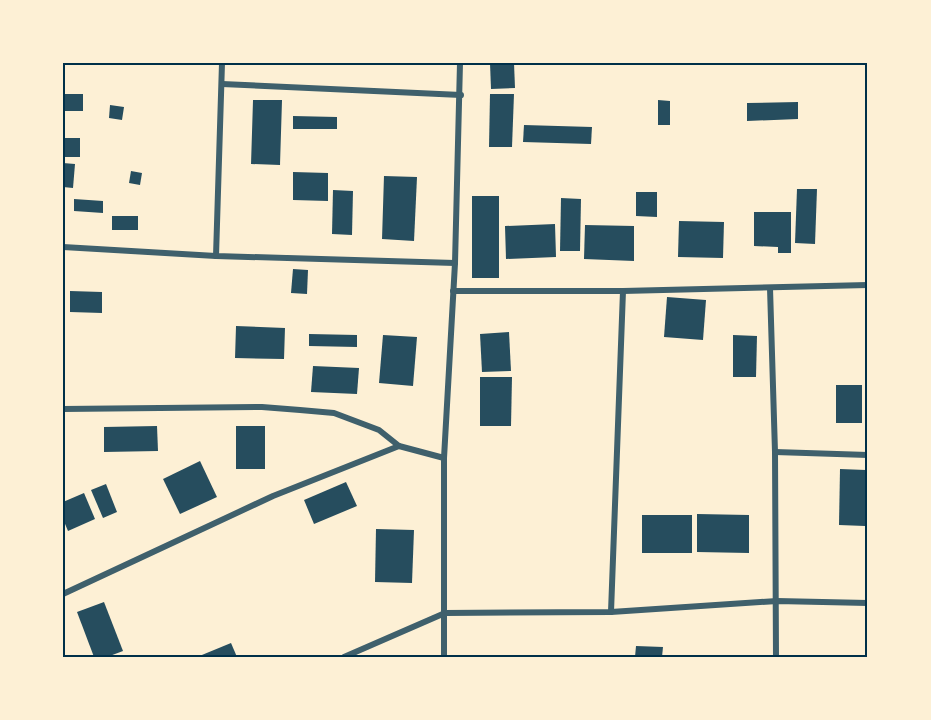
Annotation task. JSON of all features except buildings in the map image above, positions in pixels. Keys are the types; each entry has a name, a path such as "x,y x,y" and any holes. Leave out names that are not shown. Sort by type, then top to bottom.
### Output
{"street":[{"path":"216,256 222,63"},
{"path":"444,657 444,458 455,263 460,63"},
{"path":"222,84 461,95"},
{"path":"63,247 216,256 455,263"},
{"path":"453,291 623,291 868,285"},
{"path":"770,288 775,452 776,657"},
{"path":"611,612 623,291"},
{"path":"63,409 262,407 334,414 379,430 399,446 444,458"},
{"path":"63,594 273,496 399,446"},
{"path":"775,452 868,455"},
{"path":"344,657 445,613 611,612 777,601 868,603"}]}
